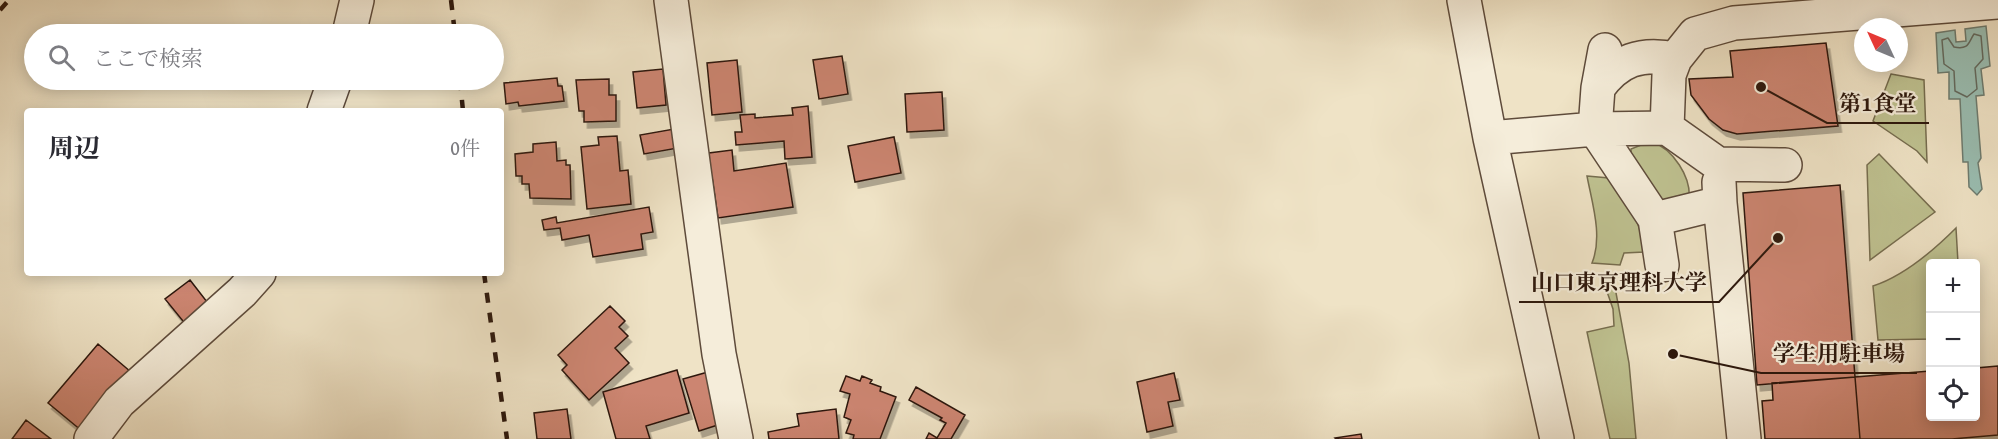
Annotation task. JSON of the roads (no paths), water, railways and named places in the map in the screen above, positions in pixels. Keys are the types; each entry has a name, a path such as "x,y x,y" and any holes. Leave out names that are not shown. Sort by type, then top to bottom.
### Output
{"street":[{"path":"351,24 357,0"},
{"path":"671,0 719,354 736,439"},
{"path":"1464,0 1490,138 1557,439"},
{"path":"1667,128 1668,75 1675,59 1695,34 1734,23 1938,3 1998,2"},
{"path":"1605,50 1598,87 1595,129 1655,219 1662,266"},
{"path":"1598,87 1612,69 1640,58 1657,55 1675,59"},
{"path":"325,108 331,90"},
{"path":"1490,138 1595,129 1667,128 1718,164 1785,165"},
{"path":"1718,164 1744,439"},
{"path":"1655,219 1720,203"},
{"path":"91,439 119,402 242,292 256,276"}],"water":[{"path":"1986,26 1990,66 1981,69 1984,95 1976,96 1981,158 1978,163 1982,189 1977,195 1969,187 1968,162 1963,162 1960,99 1949,99 1949,72 1938,73 1936,33 1955,30 1956,42 1966,41 1965,29"}],"railway":[{"path":"0,10 9,0"},
{"path":"451,0 454,24"},
{"path":"461,90 463,108"},
{"path":"484,276 507,439"}],"place":[{"name":"第1食堂","path":"1761,87"},
{"name":"山口東京理科大学","path":"1778,238"},
{"name":"学生用駐車場","path":"1673,354"}]}
